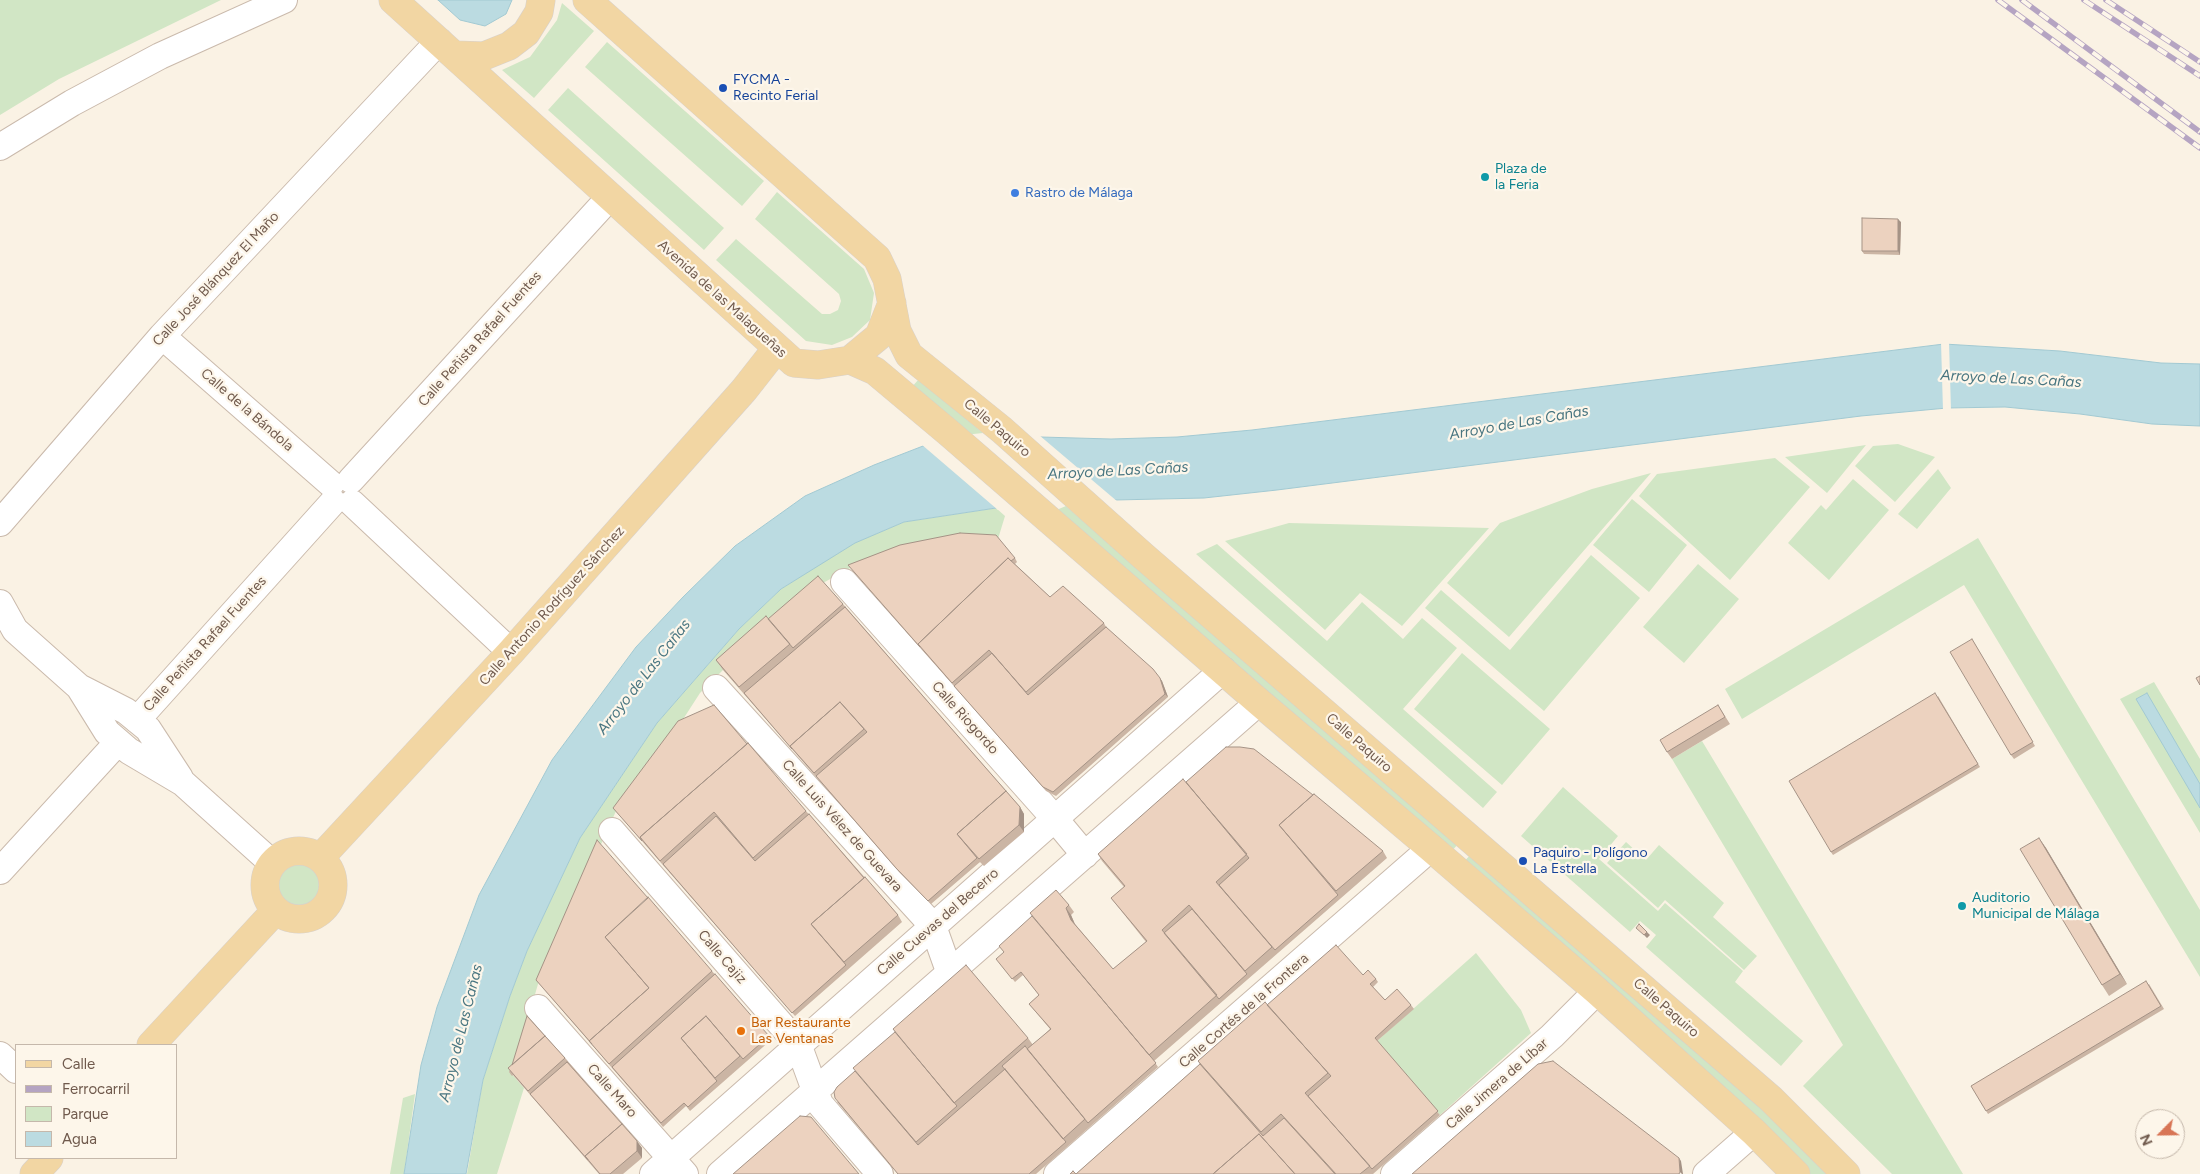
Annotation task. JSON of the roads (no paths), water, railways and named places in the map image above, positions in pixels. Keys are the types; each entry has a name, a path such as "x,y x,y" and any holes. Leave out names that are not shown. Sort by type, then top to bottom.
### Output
{"main road":[{"name":"Avenida de las Malagueñas","path":"393,0 525,122 794,363 818,365 850,360"},
{"path":"447,48 484,56 509,46 526,34 539,12 541,0"},
{"path":"587,0 877,258 887,279 893,302 879,336 850,360 875,371 949,433 1597,992 1754,1132 1796,1174"},
{"name":"Calle Paquiro","path":"893,302 897,331 910,355 1002,430 1090,510 1771,1099 1846,1174"},
{"name":"Calle Antonio Rodríguez Sánchez","path":"320,858 510,652 744,390 777,348"},
{"path":"290,852 309,852 320,858 330,871 333,882 332,894 325,907 316,914 298,919 286,916 276,910 268,901 265,889 266,874 272,863 290,852"},
{"path":"152,1044 276,910"},
{"path":"34,1174 48,1159"}],"street":[{"path":"0,147 72,103 152,61 279,1"},
{"name":"Calle José Blánquez El Maño","path":"0,523 162,336 447,48"},
{"name":"Calle Peñista Rafael Fuentes","path":"137,720 610,197"},
{"name":"Calle de la Bándola","path":"162,336 342,492 510,652"},
{"name":"Calle Riogordo","path":"844,582 1055,819 1085,856"},
{"path":"0,603 8,626 79,687 126,710 148,729 183,783"},
{"name":"Calle Cuevas del Becerro","path":"670,1168 798,1044 1223,670"},
{"path":"79,687 107,732 129,751 183,783 272,863"},
{"name":"Calle Luis Vélez de Guevara","path":"716,688 933,926 950,974"},
{"path":"720,1174 1259,702"},
{"path":"0,871 118,742"},
{"name":"Calle Cajiz","path":"612,831 798,1044 820,1104 880,1174"},
{"name":"Calle Cortés de la Frontera","path":"1057,1174 1431,848"},
{"name":"Calle Jimera de Líbar","path":"1394,1174 1552,1036 1597,992"},
{"name":"Calle Maro","path":"538,1008 670,1168"},
{"path":"0,1055 15,1069"},
{"path":"1706,1174 1754,1132"}],"water":[{"path":"438,0 512,0 506,14 485,26 460,20"},
{"name":"Arroyo de Las Cañas","path":"1944,344 2060,351 2161,363 2200,364 2200,426 2152,424 2080,414 2005,407 1947,408 1861,416 1204,498 1115,500 996,508 904,522 855,543 781,589 739,629 657,723 580,838 527,951 510,996 483,1080 466,1174 404,1174 421,1065 437,1007 479,895 552,760 636,647 683,597 735,546 805,496 874,465 923,446 1041,437 1111,439 1177,437 1252,430"},
{"path":"2147,693 2200,784 2200,808 2136,699"}],"railway":[{"path":"1998,0 2200,148"},
{"path":"2022,0 2200,132"},
{"path":"2084,0 2200,76"},
{"path":"2106,0 2200,62"}],"place":[{"name":"FYCMA - Recinto Ferial","path":"723,88"},
{"name":"Plaza de la Feria","path":"1485,177"},
{"name":"Rastro de Málaga","path":"1015,193"},
{"name":"Paquiro - Polígono La Estrella","path":"1523,861"},
{"name":"Auditorio Municipal de Málaga","path":"1962,906"},
{"name":"Bar Restaurante Las Ventanas","path":"741,1031"}]}
